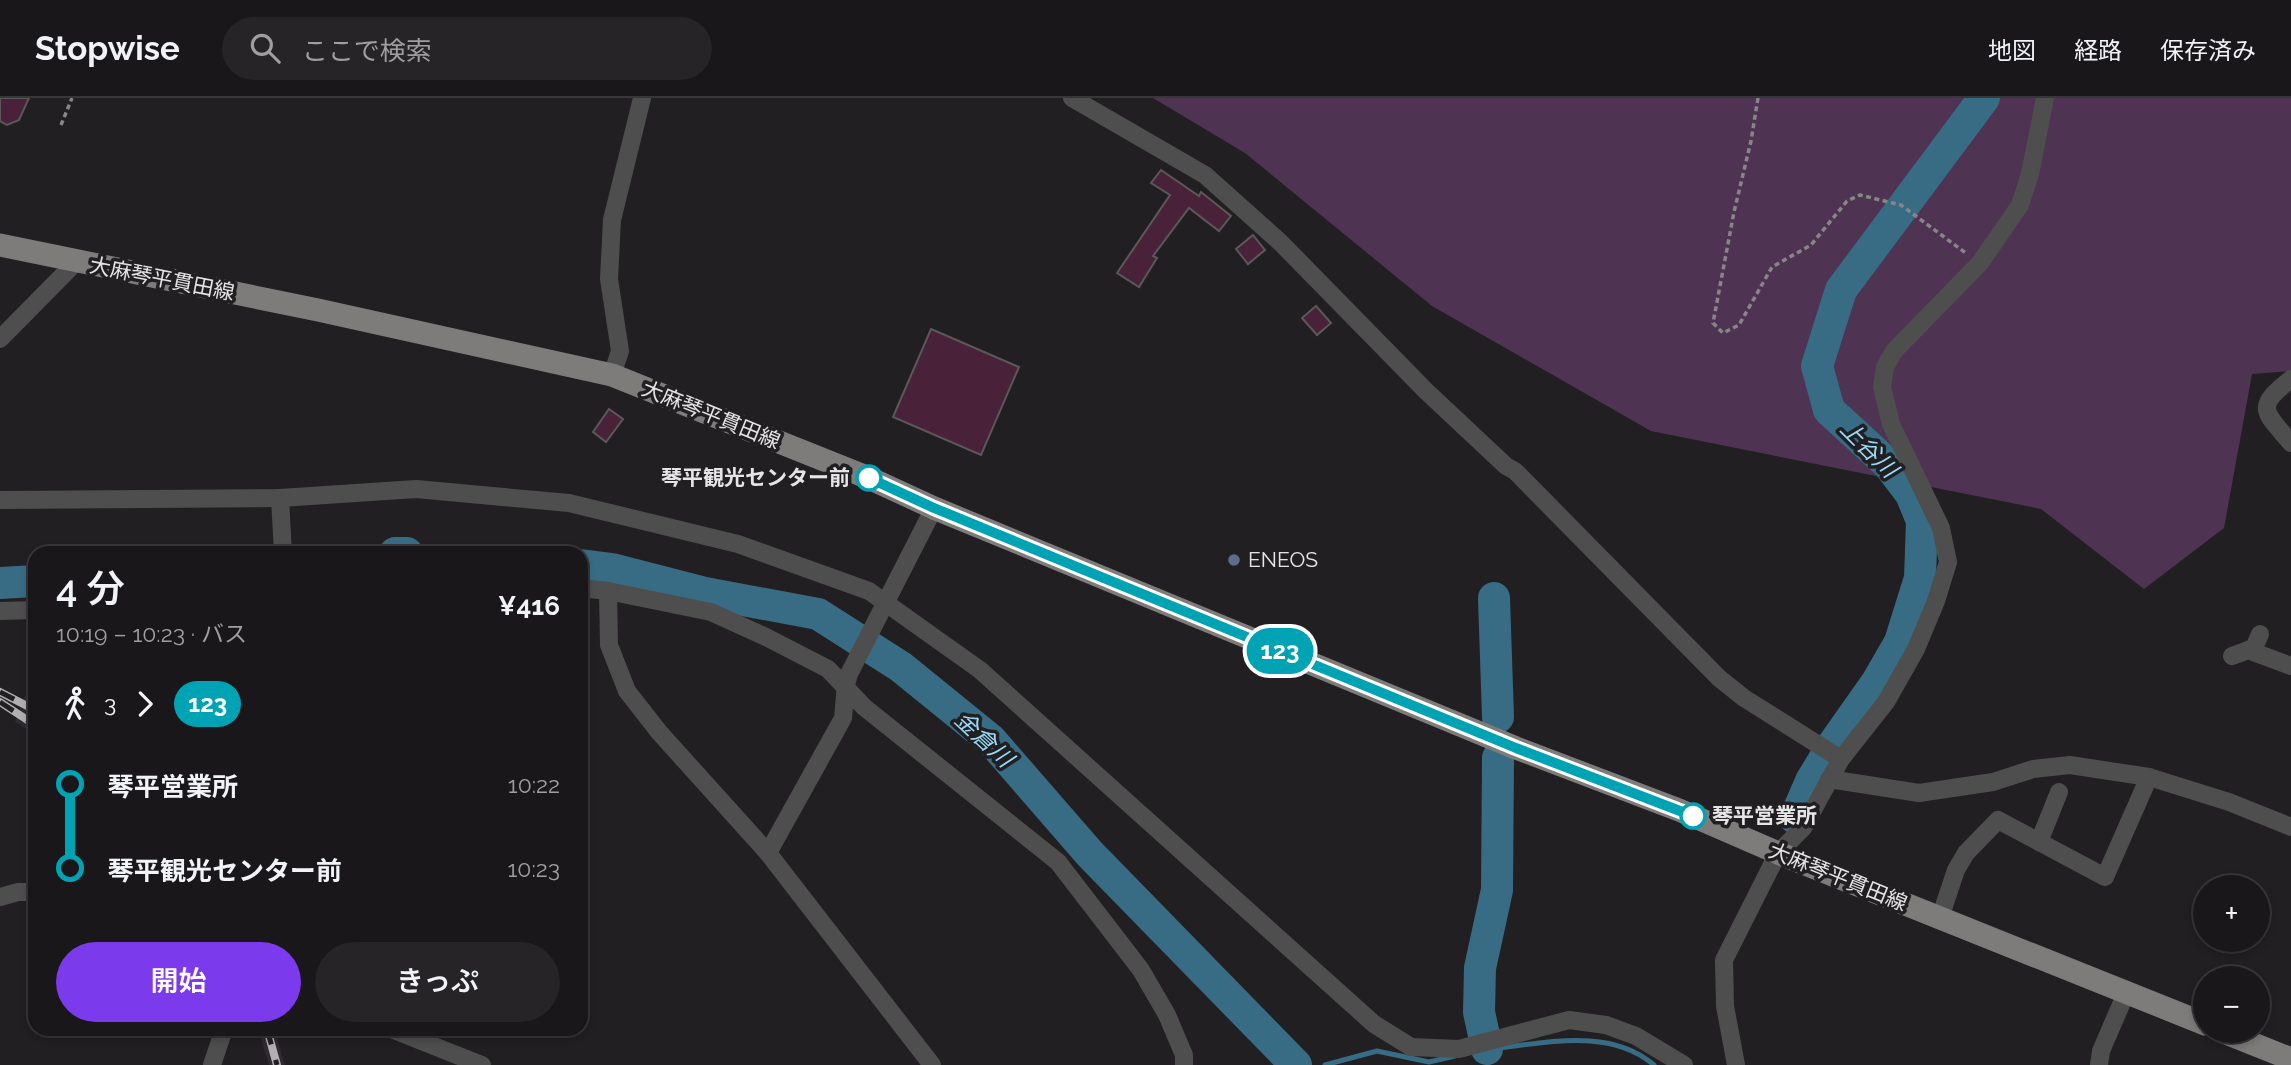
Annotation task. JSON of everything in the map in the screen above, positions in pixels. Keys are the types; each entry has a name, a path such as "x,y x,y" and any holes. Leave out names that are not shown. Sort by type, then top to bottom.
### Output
{"main road":[{"name":"大麻琴平貫田線","path":"0,245 330,312 612,375 869,478 934,508 1516,748 1679,810 1778,853 2193,1019"},
{"path":"2251,1043 2291,1059"}],"street":[{"path":"612,375 620,351 609,279 612,220 642,98"},
{"path":"1072,98 1205,175 1281,243 1426,391 1506,466 1515,471 1718,678 1744,698 1840,759"},
{"path":"1736,1065 1725,1006 1724,960 1778,853 1803,828 1840,759 1885,702 1916,649 1936,601 1948,562 1941,528 1891,424 1882,387 1885,367 1894,351 1980,263 2020,205 2045,98"},
{"path":"0,339 77,261"},
{"path":"2291,379 2273,393 2266,403 2267,416 2291,443"},
{"path":"0,500 280,498 416,489 569,503 738,544 869,591 884,607 980,670 1374,1024 1411,1048 1459,1049 1569,1020 1606,1025 1636,1036 1684,1065"},
{"path":"280,498 283,546"},
{"path":"768,853 843,718 847,680 934,508"},
{"path":"588,589 711,612 766,637 847,680 864,707 1058,862 1141,970 1167,1015 1184,1055 1184,1065"},
{"path":"608,591 609,645 626,691 659,732 768,853 932,1065"},
{"path":"0,611 28,610"},
{"path":"2260,634 2254,648 2240,653 2291,666"},
{"path":"1829,779 1919,793 1993,782 2033,769 2070,765 2149,777 2229,802 2291,827"},
{"path":"1940,918 1956,870 1966,853 1998,820 2105,877 2149,777"},
{"path":"2039,842 2059,792"},
{"path":"0,897 28,892"},
{"path":"2099,1065 2101,1051 2126,993"},
{"path":"212,1065 222,1036"},
{"path":"409,1036 482,1065"}],"path":[{"path":"61,125 72,98"},
{"path":"1758,98 1713,323 1723,333 1739,326 1772,267 1811,245 1847,201 1860,195 1901,205 1980,263"}],"shaded area":[{"path":"1153,98 2291,98 2291,371 2252,374 2224,528 2144,589 2041,509 1651,431 1432,306 1245,153"},
{"path":"25,695 28,696 28,730 15,722"},
{"path":"260,1036 276,1036 285,1065 269,1065"}],"building":[{"path":"0,98 29,98 19,120 7,125 0,121"},
{"path":"1161,170 1199,196 1201,192 1231,216 1219,231 1189,208 1153,256 1157,258 1139,287 1117,273 1170,195 1151,183"},
{"path":"1253,235 1265,250 1248,264 1236,249"},
{"path":"1316,306 1331,323 1317,335 1302,318"},
{"path":"931,329 1019,367 981,455 893,417"},
{"path":"609,409 623,419 606,442 593,432"}],"waterway":[{"name":"上谷川","path":"1795,818 1811,781 1877,682 1900,642 1920,578 1922,521 1911,494 1889,465 1829,410 1817,366 1841,290 1984,98"},
{"name":"金倉川","path":"588,566 612,569 705,593 818,614 901,667 991,740 1090,854 1296,1065"},
{"name":"金倉川","path":"0,583 28,581"},
{"path":"1494,598 1498,717"},
{"path":"1487,1049 1479,1012 1480,968 1497,890 1498,758"},
{"path":"1489,1049 1553,1042 1596,1041 1617,1045 1654,1065"},
{"path":"1325,1065 1377,1051 1429,1062 1455,1056"}],"railway":[{"path":"0,692 28,706"},
{"path":"0,702 28,720"},
{"path":"269,1036 277,1065"}],"bus line":[{"name":"123","path":"869,478 934,508 1516,748 1693,816"}],"place":[{"name":"琴平観光センター前","path":"869,478"},
{"name":"ENEOS","path":"1234,560"},
{"name":"琴平営業所","path":"1693,816"}]}
